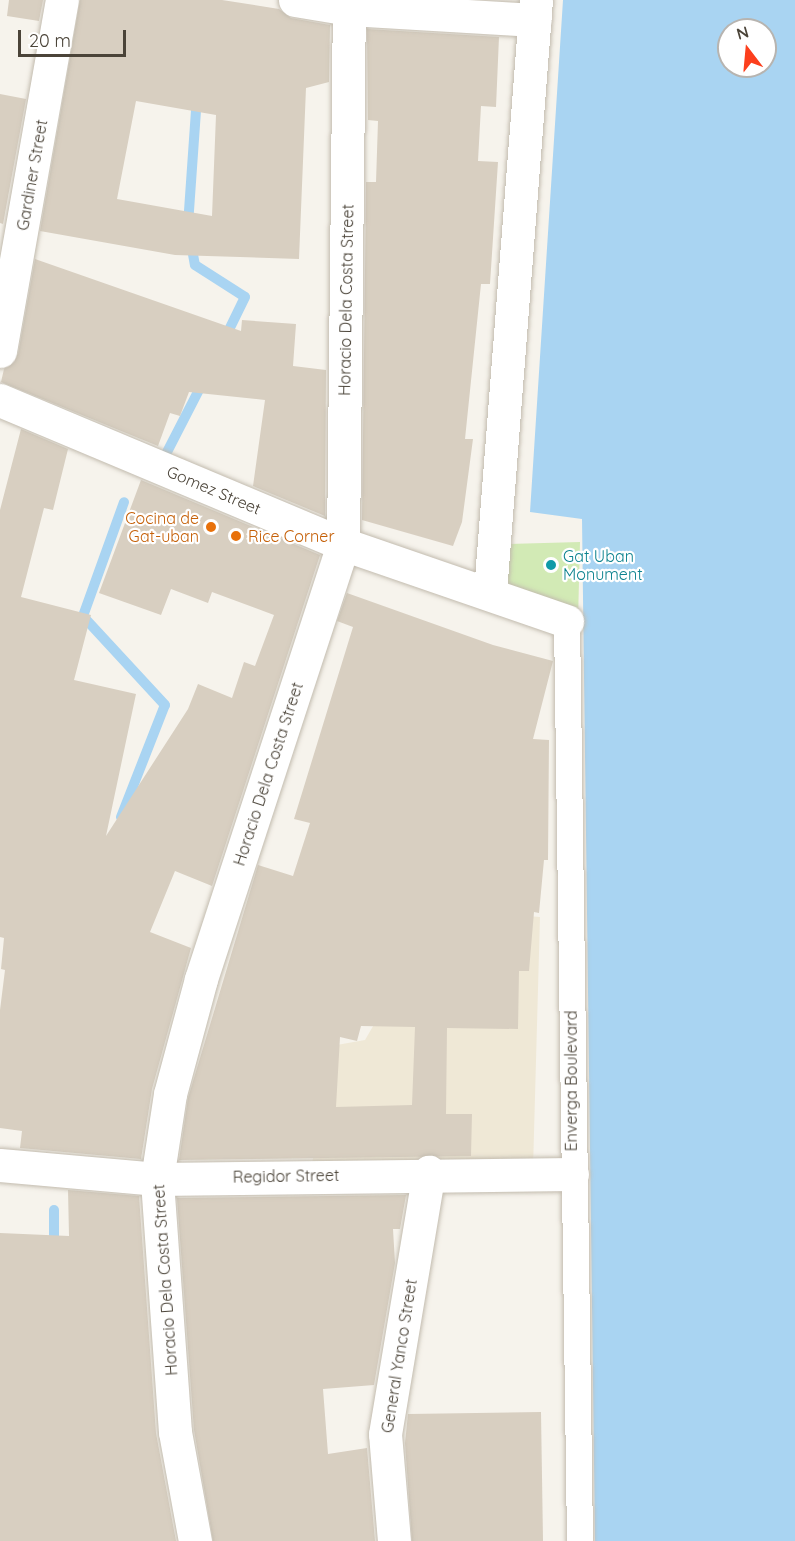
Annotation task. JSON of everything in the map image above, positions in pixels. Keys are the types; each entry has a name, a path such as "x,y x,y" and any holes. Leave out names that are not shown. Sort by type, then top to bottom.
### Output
{"street":[{"name":"Gardiner Street","path":"0,351 62,0"},
{"path":"295,0 349,5 536,10 490,592"},
{"name":"Horacio Dela Costa Street","path":"195,1541 175,1432 157,1179 171,1094 201,979 343,544 349,5"},
{"name":"Gomez Street","path":"0,400 343,544 490,592 567,621"},
{"name":"Enverga Boulevard","path":"567,621 572,1174 580,1541"},
{"name":"Regidor Street","path":"0,1165 157,1179 429,1172 572,1174"},
{"name":"General Yanco Street","path":"394,1541 385,1434 429,1172"}],"shaded area":[{"path":"441,909 540,917 533,1169 311,1171 331,1046 365,1040"}],"green space":[{"path":"580,542 578,620 506,593 508,544"}],"water":[{"path":"563,0 795,0 795,1541 595,1541 582,519 530,512"}],"building":[{"path":"9,0 43,0 39,21 7,16"},
{"path":"80,0 222,0 279,9 291,18 330,25 329,82 306,88 299,259 175,255 40,231","holes":["136,101 216,115 212,216 117,199"]},
{"path":"367,29 499,37 496,107 481,106 478,161 498,162 490,284 481,284 465,439 473,439 462,522 453,546 362,520 366,182 376,182 378,121 368,120"},
{"path":"0,94 26,99 3,224 0,223"},
{"path":"35,259 241,331 242,320 296,324 293,366 326,370 325,516 253,486 265,400 189,392 180,416 170,413 158,446 1,382 4,369 18,354"},
{"path":"21,429 68,449 53,510 44,508 21,597 91,615 74,680 136,694 106,836 188,709 198,684 232,698 244,662 255,666 274,615 212,592 208,603 171,589 161,615 99,593 141,480 320,555 212,886 175,871 150,932 191,948 152,1089 141,1159 20,1148 22,1131 0,1128 0,1010 5,970 1,969 4,938 0,937 0,510"},
{"path":"347,593 493,645 553,661 533,739 549,740 548,860 544,860 539,913 534,912 529,971 519,971 518,1029 447,1028 446,1114 472,1114 471,1156 179,1160 188,1098 258,865 293,876 310,823 294,819 353,627 337,621","holes":["361,1026 415,1027 412,1105 336,1107 340,1037 357,1041"]},
{"path":"68,1190 139,1196 156,1433 176,1541 0,1541 0,1233 69,1236"},
{"path":"406,1195 400,1229 393,1229 395,1263 374,1385 323,1389 328,1454 367,1448 375,1541 213,1541 194,1430 177,1198"},
{"path":"541,1412 543,1541 412,1541 405,1443 408,1414"}],"waterway":[{"path":"188,225 197,97"},
{"path":"191,243 195,265 245,297 225,338"},
{"path":"166,454 203,382"},
{"path":"121,817 165,705 83,616 124,502"},
{"path":"54,1210 54,1249"}],"place":[{"name":"Cocina de Gat-uban","path":"211,527"},
{"name":"Rice Corner","path":"236,536"},
{"name":"Gat Uban Monument","path":"551,565"}]}
